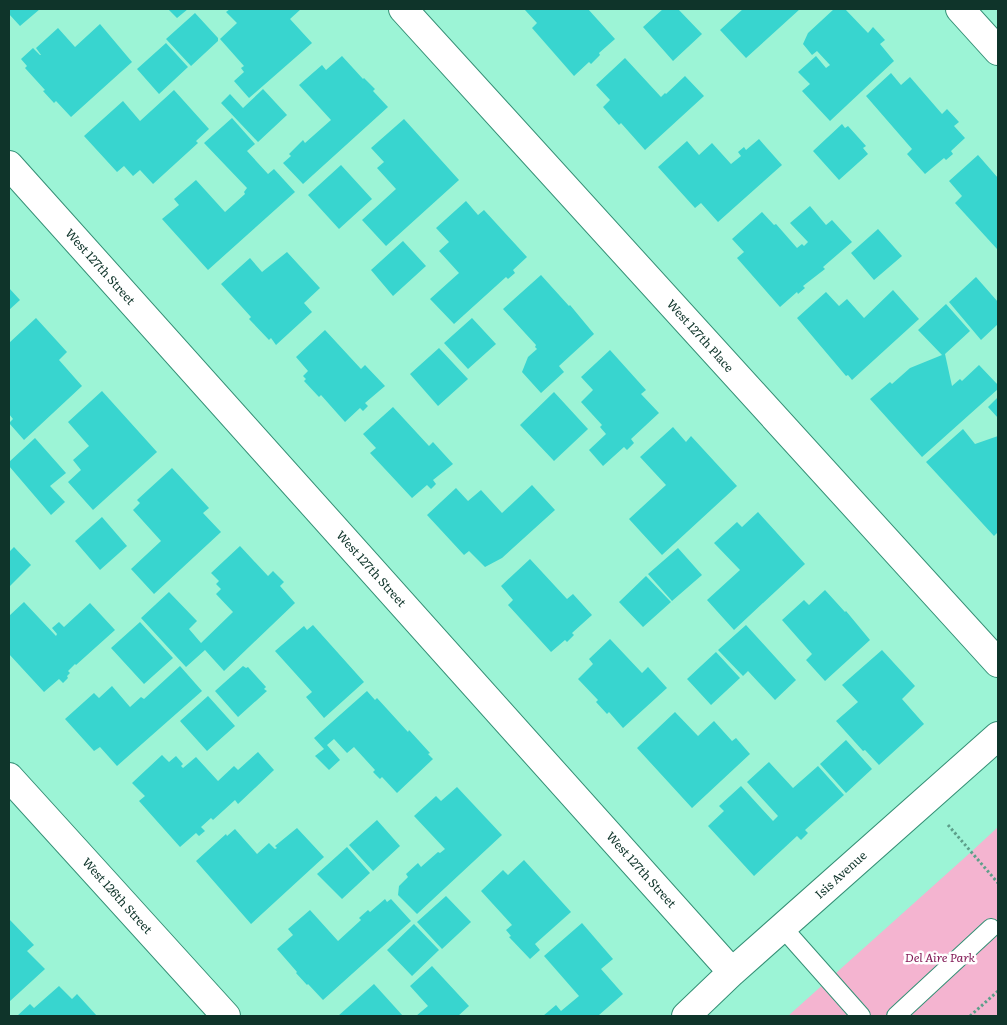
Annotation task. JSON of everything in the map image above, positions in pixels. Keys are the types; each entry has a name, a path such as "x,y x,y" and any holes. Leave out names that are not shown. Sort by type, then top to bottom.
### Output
{"street":[{"name":"West 127th Place","path":"403,9 998,663"},
{"path":"960,9 998,51"},
{"name":"West 127th Street","path":"9,165 732,972"},
{"name":"Isis Avenue","path":"686,1016 732,972 998,736"},
{"name":"West 126th Street","path":"9,777 226,1016"}],"lane":[{"path":"783,928 861,1016"},
{"path":"896,1016 991,928"}],"path":[{"path":"927,800 998,883"},
{"path":"970,1016 998,991"}],"green space":[{"name":"Del Aire Park","path":"998,827 998,1016 788,1016 971,852"}],"building":[{"path":"9,9 40,9 20,26 9,14"},
{"path":"168,9 188,9 177,18"},
{"path":"230,9 301,9 290,19 312,43 249,98 234,81 244,72 241,68 244,66 220,39 237,23 226,12"},
{"path":"526,9 588,9 615,39 599,53 600,55 591,64 589,62 574,76 532,28 537,23"},
{"path":"663,9 678,9 702,34 673,61 643,27"},
{"path":"743,9 800,9 746,58 720,30"},
{"path":"834,9 845,9 868,33 873,27 885,40 880,44 894,61 830,121 802,91 810,84 798,72 816,56 826,68 830,65 817,51 812,55 803,44 808,33"},
{"path":"195,13 218,38 218,41 191,66 166,39"},
{"path":"100,24 132,62 71,117 56,101 54,103 43,91 45,90 25,68 27,66 21,59 33,48 41,55 36,48 58,28 75,47"},
{"path":"166,43 188,67 159,94 137,69"},
{"path":"342,56 375,89 373,91 388,107 303,184 283,163 303,140 305,143 331,120 299,85 322,65 326,70"},
{"path":"625,58 661,97 685,76 704,96 645,150 621,123 619,125 603,107 610,100 596,85"},
{"path":"891,73 901,85 910,77 942,114 947,109 959,122 954,126 965,138 951,151 953,154 946,160 944,158 925,174 907,154 912,149 866,96"},
{"path":"263,89 287,115 258,142 221,103 230,94 243,108"},
{"path":"174,90 209,129 196,141 198,143 153,184 140,170 133,176 124,166 117,172 84,136 123,101 140,121"},
{"path":"232,118 255,144 247,151 268,174 274,169 295,192 208,270 162,219 179,205 174,199 196,180 225,212 245,194 244,192 247,188 204,143"},
{"path":"404,119 459,180 386,246 362,220 396,189 377,168 384,162 371,148"},
{"path":"842,124 845,128 848,126 866,146 863,148 868,154 839,180 813,151"},
{"path":"759,139 782,165 718,222 701,203 695,208 658,167 687,141 699,155 712,143 731,164 741,156 738,152 744,147 746,150"},
{"path":"978,155 998,178 997,249 955,203 962,196 949,181"},
{"path":"341,165 372,199 339,229 308,195"},
{"path":"466,201 478,215 484,210 527,257 513,270 515,273 508,279 506,277 454,324 430,299 459,273 439,251 449,242 436,228"},
{"path":"810,206 826,225 832,220 852,242 823,267 825,269 803,286 805,288 798,294 797,292 780,307 737,258 744,252 732,239 762,212 774,225 776,224 797,248 802,244 804,246 808,242 790,223"},
{"path":"878,229 902,256 874,280 851,253"},
{"path":"403,241 426,266 393,296 371,270"},
{"path":"287,252 320,288 304,303 312,312 276,345 271,338 269,340 249,319 251,317 221,284 250,258 262,272"},
{"path":"541,275 570,305 594,334 559,366 564,372 541,393 522,372 528,357 537,349 536,345 503,309"},
{"path":"976,277 998,302 998,324 981,340 949,302"},
{"path":"9,288 20,300 9,310"},
{"path":"893,290 919,319 852,380 848,375 846,376 797,318 826,292 839,306 847,299 864,318"},
{"path":"946,304 970,331 945,354 952,386 960,379 962,381 979,365 998,385 998,389 922,457 870,399 890,382 892,384 910,368 942,355 918,330"},
{"path":"36,318 67,352 59,360 82,386 24,440 9,423 13,419 9,414 9,343"},
{"path":"472,318 496,344 468,369 444,343"},
{"path":"325,330 361,369 365,365 385,386 365,403 368,406 363,411 360,408 345,422 321,395 319,397 304,381 306,379 303,376 308,371 296,357"},
{"path":"439,348 468,379 438,406 410,374"},
{"path":"610,350 646,390 641,394 659,413 631,439 634,443 627,450 624,447 603,466 589,450 606,434 600,427 602,425 581,402 593,390 581,377"},
{"path":"102,391 157,452 93,510 68,482 81,470 73,460 89,446 68,422"},
{"path":"554,392 588,429 554,461 520,425"},
{"path":"998,397 998,418 988,407"},
{"path":"393,407 429,446 433,442 453,464 433,480 436,484 431,489 427,485 412,498 370,453 376,448 363,434"},
{"path":"673,427 686,442 691,436 737,486 662,555 629,519 666,485 640,457"},
{"path":"963,429 975,444 998,436 998,532 994,536 926,462"},
{"path":"35,438 66,473 50,486 65,502 51,515 9,466 9,462"},
{"path":"172,468 209,508 203,513 221,532 154,594 131,569 161,541 133,510 140,503 137,500"},
{"path":"532,485 555,510 502,558 485,567 469,551 464,555 427,515 456,488 468,501 481,490 502,513"},
{"path":"758,512 805,564 734,630 707,600 740,570 714,543 737,522 742,527"},
{"path":"102,517 127,546 100,570 75,541"},
{"path":"240,546 268,576 273,571 284,582 280,586 295,603 224,671 205,650 186,667 141,618 169,592 197,621 189,629 201,643 233,612 216,594 221,589 216,584 219,581 211,573"},
{"path":"14,547 31,565 9,587 9,552"},
{"path":"678,548 702,575 672,601 648,574"},
{"path":"530,559 567,599 573,594 592,615 572,633 574,635 567,642 565,640 551,652 508,605 513,600 501,586"},
{"path":"646,576 671,602 643,627 619,602"},
{"path":"825,590 846,611 870,640 825,681 806,660 812,654 782,620 804,600 809,605"},
{"path":"24,602 56,636 57,634 52,628 59,622 64,627 90,603 115,630 68,671 70,673 67,676 68,678 63,683 59,679 44,692 9,654 9,616"},
{"path":"140,622 173,658 144,684 111,648"},
{"path":"313,625 364,682 324,718 306,697 312,692 275,651 304,626 307,630"},
{"path":"746,625 796,680 775,700 748,671 743,676 718,650"},
{"path":"610,639 642,673 648,667 667,688 623,728 609,712 607,714 596,702 598,700 578,679 593,664 589,659"},
{"path":"882,650 915,686 902,699 924,724 879,765 865,750 863,751 836,721 858,702 842,685"},
{"path":"716,652 740,678 711,705 687,679"},
{"path":"180,666 202,691 117,766 100,747 94,751 65,719 94,693 99,698 112,686 130,707 141,697 144,699"},
{"path":"243,666 248,667 266,687 264,689 267,691 238,717 215,691"},
{"path":"367,691 375,700 377,698 408,732 409,730 430,753 428,754 433,759 397,793 382,777 380,779 373,772 375,770 354,747 347,753 334,739 327,745 340,760 329,770 315,756 324,749 314,738"},
{"path":"208,696 235,726 207,751 180,721"},
{"path":"675,712 698,736 714,721 732,741 736,738 750,754 692,808 637,748"},
{"path":"846,740 872,769 846,793 820,764"},
{"path":"258,752 274,770 238,804 235,800 213,820 211,818 201,827 205,831 199,836 196,833 180,847 139,801 145,796 132,783 162,755 169,762 176,756 183,764 181,766 183,768 196,757 218,781 234,766 238,770"},
{"path":"769,762 793,788 818,766 844,795 805,830 808,833 801,840 797,836 754,876 708,826 724,811 719,806 741,786 773,821 778,816 747,782"},
{"path":"457,787 502,835 417,914 398,895 399,886 408,877 406,874 418,863 421,867 438,852 440,853 445,849 414,816 436,796 441,801"},
{"path":"377,820 400,846 373,871 349,845"},
{"path":"297,828 324,857 251,924 196,861 226,834 227,836 235,829 257,854 269,843 275,849 277,848 275,846"},
{"path":"347,847 370,873 342,899 317,874"},
{"path":"524,860 571,912 535,944 540,950 530,959 509,937 511,936 506,930 512,925 481,891 503,870 508,875"},
{"path":"446,896 471,922 442,949 417,922"},
{"path":"385,899 387,902 391,899 411,921 323,1000 296,973 277,949 293,935 288,929 310,910 338,941 361,920 359,918 368,910 370,912"},
{"path":"9,919 34,945 27,951 45,969 9,1002"},
{"path":"582,923 613,959 601,969 623,994 600,1016 543,1016 556,1005 561,1011 579,996 544,956"},
{"path":"414,924 439,950 412,976 387,950"},
{"path":"432,966 469,1006 458,1016 416,1016 428,1006 410,986"},
{"path":"374,984 403,1016 338,1016"},
{"path":"59,986 72,999 77,994 97,1016 17,1016 30,1004 34,1008"}]}
